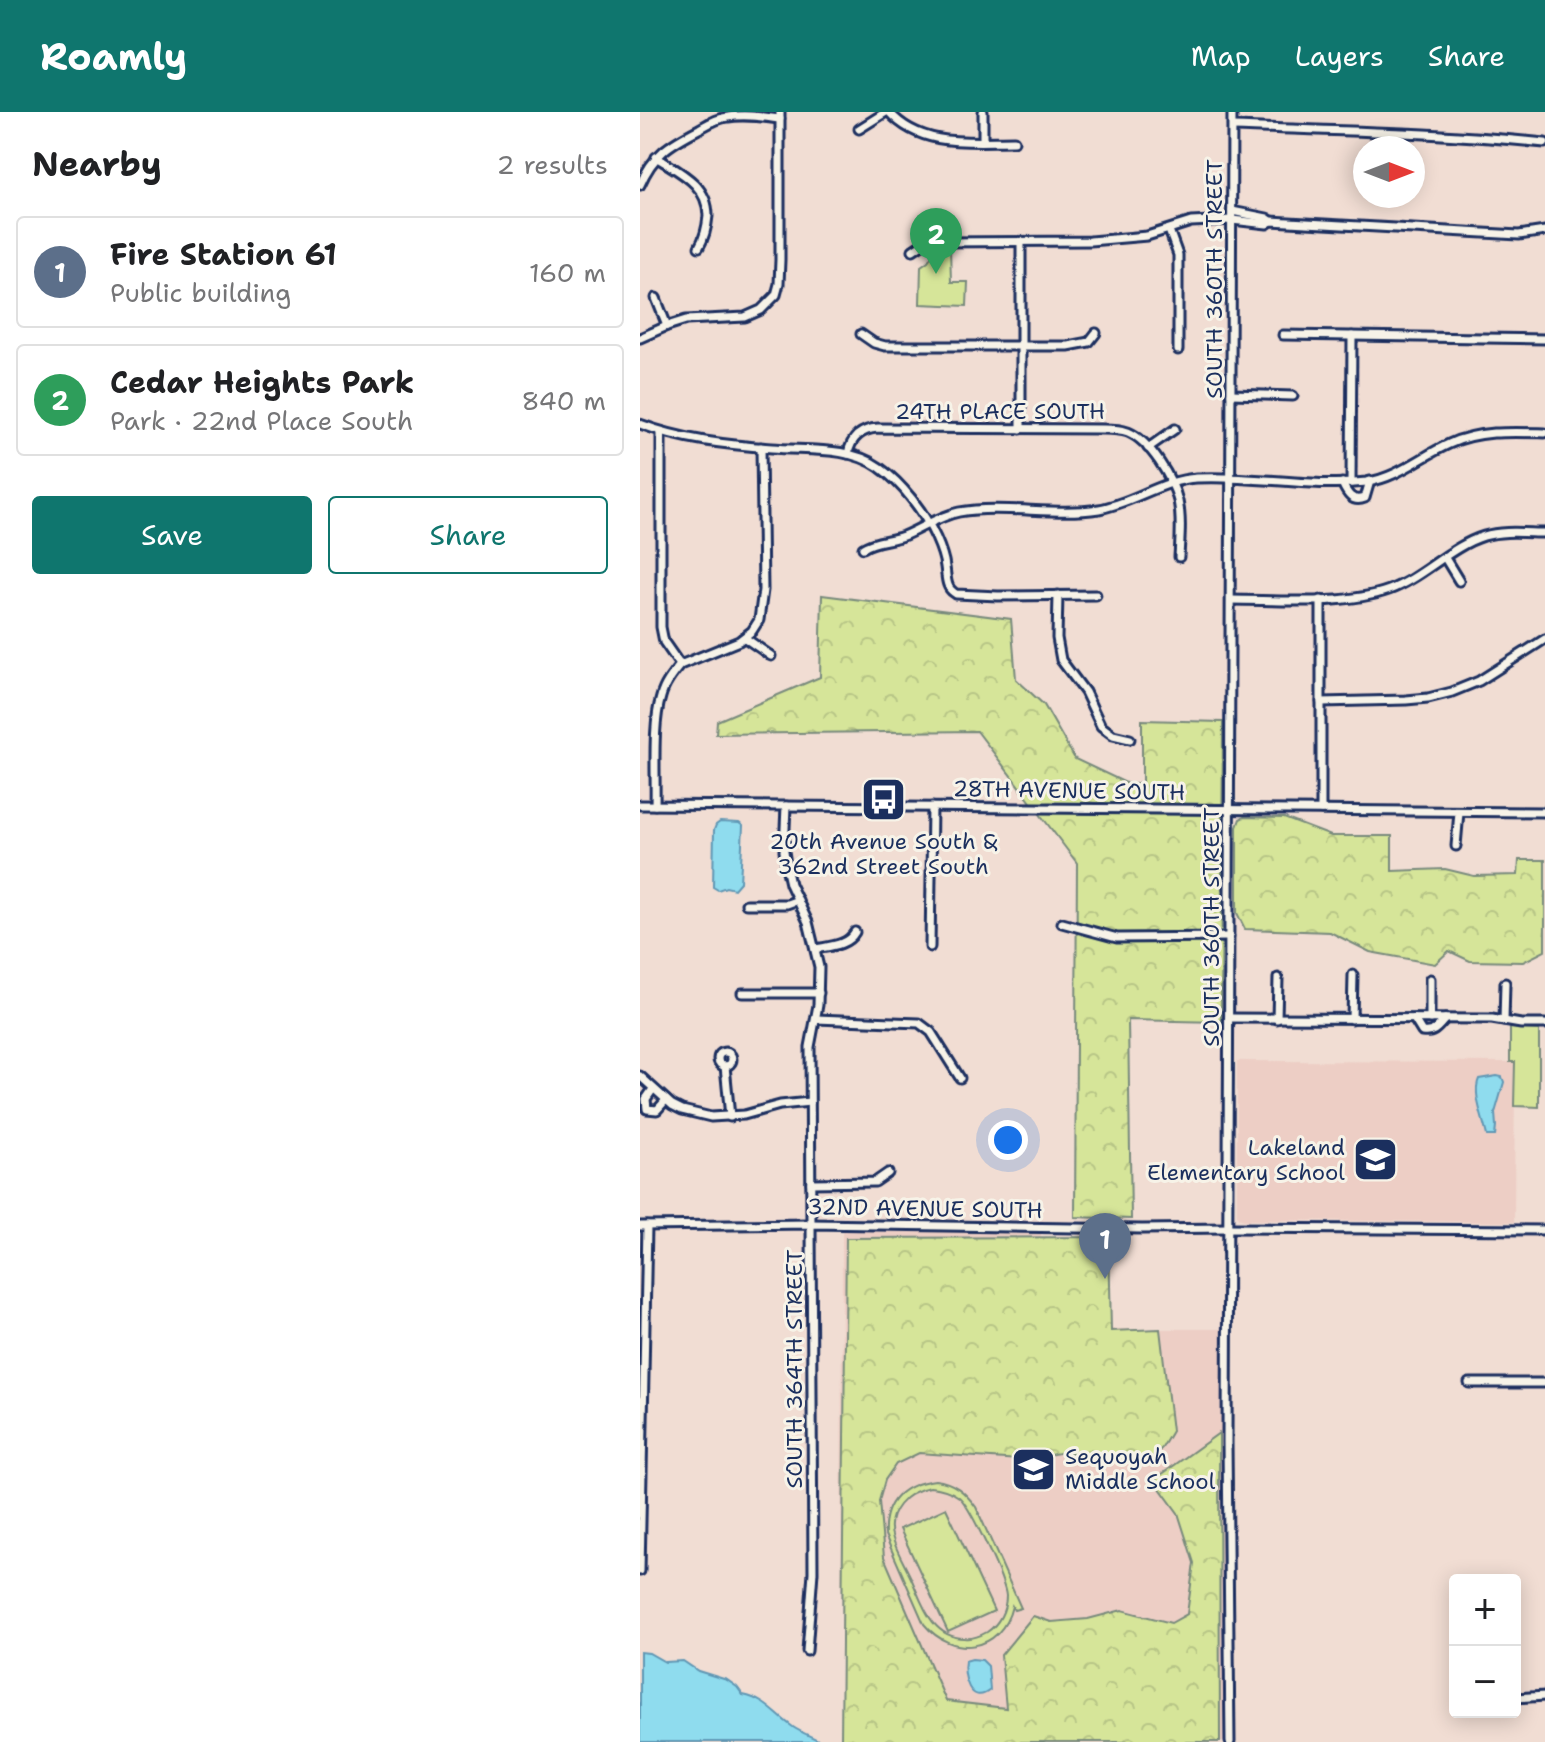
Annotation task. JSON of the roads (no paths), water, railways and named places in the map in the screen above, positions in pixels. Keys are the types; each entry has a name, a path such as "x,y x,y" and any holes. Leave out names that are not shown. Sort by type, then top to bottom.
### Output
{"street":[{"path":"859,129 887,112 929,138 1014,141"},
{"path":"983,112 983,141"},
{"name":"SOUTH 360TH STREET","path":"1230,1742 1227,1442 1232,112"},
{"path":"640,185 656,157 678,140 719,119 780,116 779,276 774,297 761,310 745,317 686,320 640,338"},
{"path":"1233,127 1420,134 1545,143"},
{"path":"656,157 695,183 704,196 707,226 699,247"},
{"path":"913,250 922,244 935,242 1105,240 1147,236 1187,223 1232,216 1267,224 1271,221 1519,235 1545,231"},
{"path":"1169,230 1178,255 1178,350"},
{"path":"1021,242 1021,429"},
{"path":"656,298 667,326"},
{"path":"861,334 885,346 1077,346 1089,342 1096,333"},
{"path":"1283,335 1545,339"},
{"path":"1351,482 1352,336"},
{"path":"1231,394 1293,396"},
{"path":"640,424 695,440 864,458 881,468 907,494 940,548 951,590 961,595 1096,595"},
{"name":"24TH PLACE SOUTH","path":"848,454 857,435 872,429 1113,429 1132,435 1148,448 1171,483 1179,507 1179,557"},
{"path":"1148,448 1175,429"},
{"path":"661,432 661,627 664,642 680,665"},
{"path":"863,548 871,543 902,536 952,513 971,510 1099,509 1171,483 1200,478 1342,483 1370,481 1472,436 1545,433"},
{"path":"655,805 657,726 663,691 680,665 745,638 759,620 763,600 761,447"},
{"path":"1342,483 1350,497 1358,500 1365,498 1370,481"},
{"path":"1231,600 1321,600 1375,594 1403,584 1486,535 1545,533"},
{"path":"1445,558 1459,581"},
{"path":"1058,595 1057,645 1061,660 1085,692 1101,726 1110,734 1130,739"},
{"path":"1321,600 1321,810"},
{"path":"745,638 771,656"},
{"path":"1321,702 1406,700 1452,692 1479,681 1545,639"},
{"name":"28TH AVENUE SOUTH","path":"640,805 1545,812"},
{"name":"SOUTH 364TH STREET","path":"786,806 785,861 790,884 808,922 819,967 819,993 810,1047 813,1572 807,1651"},
{"path":"930,947 932,807"},
{"path":"1456,846 1459,812"},
{"path":"746,904 787,904 798,900"},
{"path":"1062,923 1117,938 1229,937"},
{"path":"815,949 846,942 855,932"},
{"path":"1352,1019 1353,975"},
{"path":"1277,1019 1278,978"},
{"path":"1430,979 1430,1019"},
{"path":"1504,1021 1505,983"},
{"path":"742,993 819,993"},
{"path":"1229,1018 1492,1019 1545,1024"},
{"path":"816,1019 919,1023 931,1032 960,1078"},
{"path":"1414,1019 1422,1032 1428,1033 1434,1032 1445,1019"},
{"path":"725,1066 730,1117"},
{"path":"640,1076 666,1100 696,1115 730,1117 780,1105 810,1102"},
{"path":"653,1089 646,1099 647,1109 657,1110 666,1100"},
{"path":"811,1183 875,1182 888,1173"},
{"name":"32ND AVENUE SOUTH","path":"644,1226 811,1224 1127,1229 1545,1230"},
{"path":"640,1571 644,1226"},
{"path":"1469,1383 1545,1383"},
{"path":"1521,1698 1545,1696"}],"water":[{"path":"720,822 743,826 740,882 734,889 726,887 718,890 713,887 714,830"},
{"path":"1502,1077 1504,1082 1495,1113 1495,1136 1487,1136 1477,1085 1479,1079"},
{"path":"640,1652 649,1653 665,1662 683,1661 698,1671 727,1680 743,1695 764,1704 793,1727 822,1742 640,1742"},
{"path":"982,1660 988,1666 990,1690 983,1694 973,1692 966,1681 965,1661"}],"place":[{"name":"Cedar Heights Park","path":"936,274"},
{"name":"20th Avenue South & 362nd Street South","path":"883,800"},
{"name":"Lakeland Elementary School","path":"1376,1160"},
{"name":"Fire Station 61","path":"1105,1279"},
{"name":"Sequoyah Middle School","path":"1034,1469"}]}
